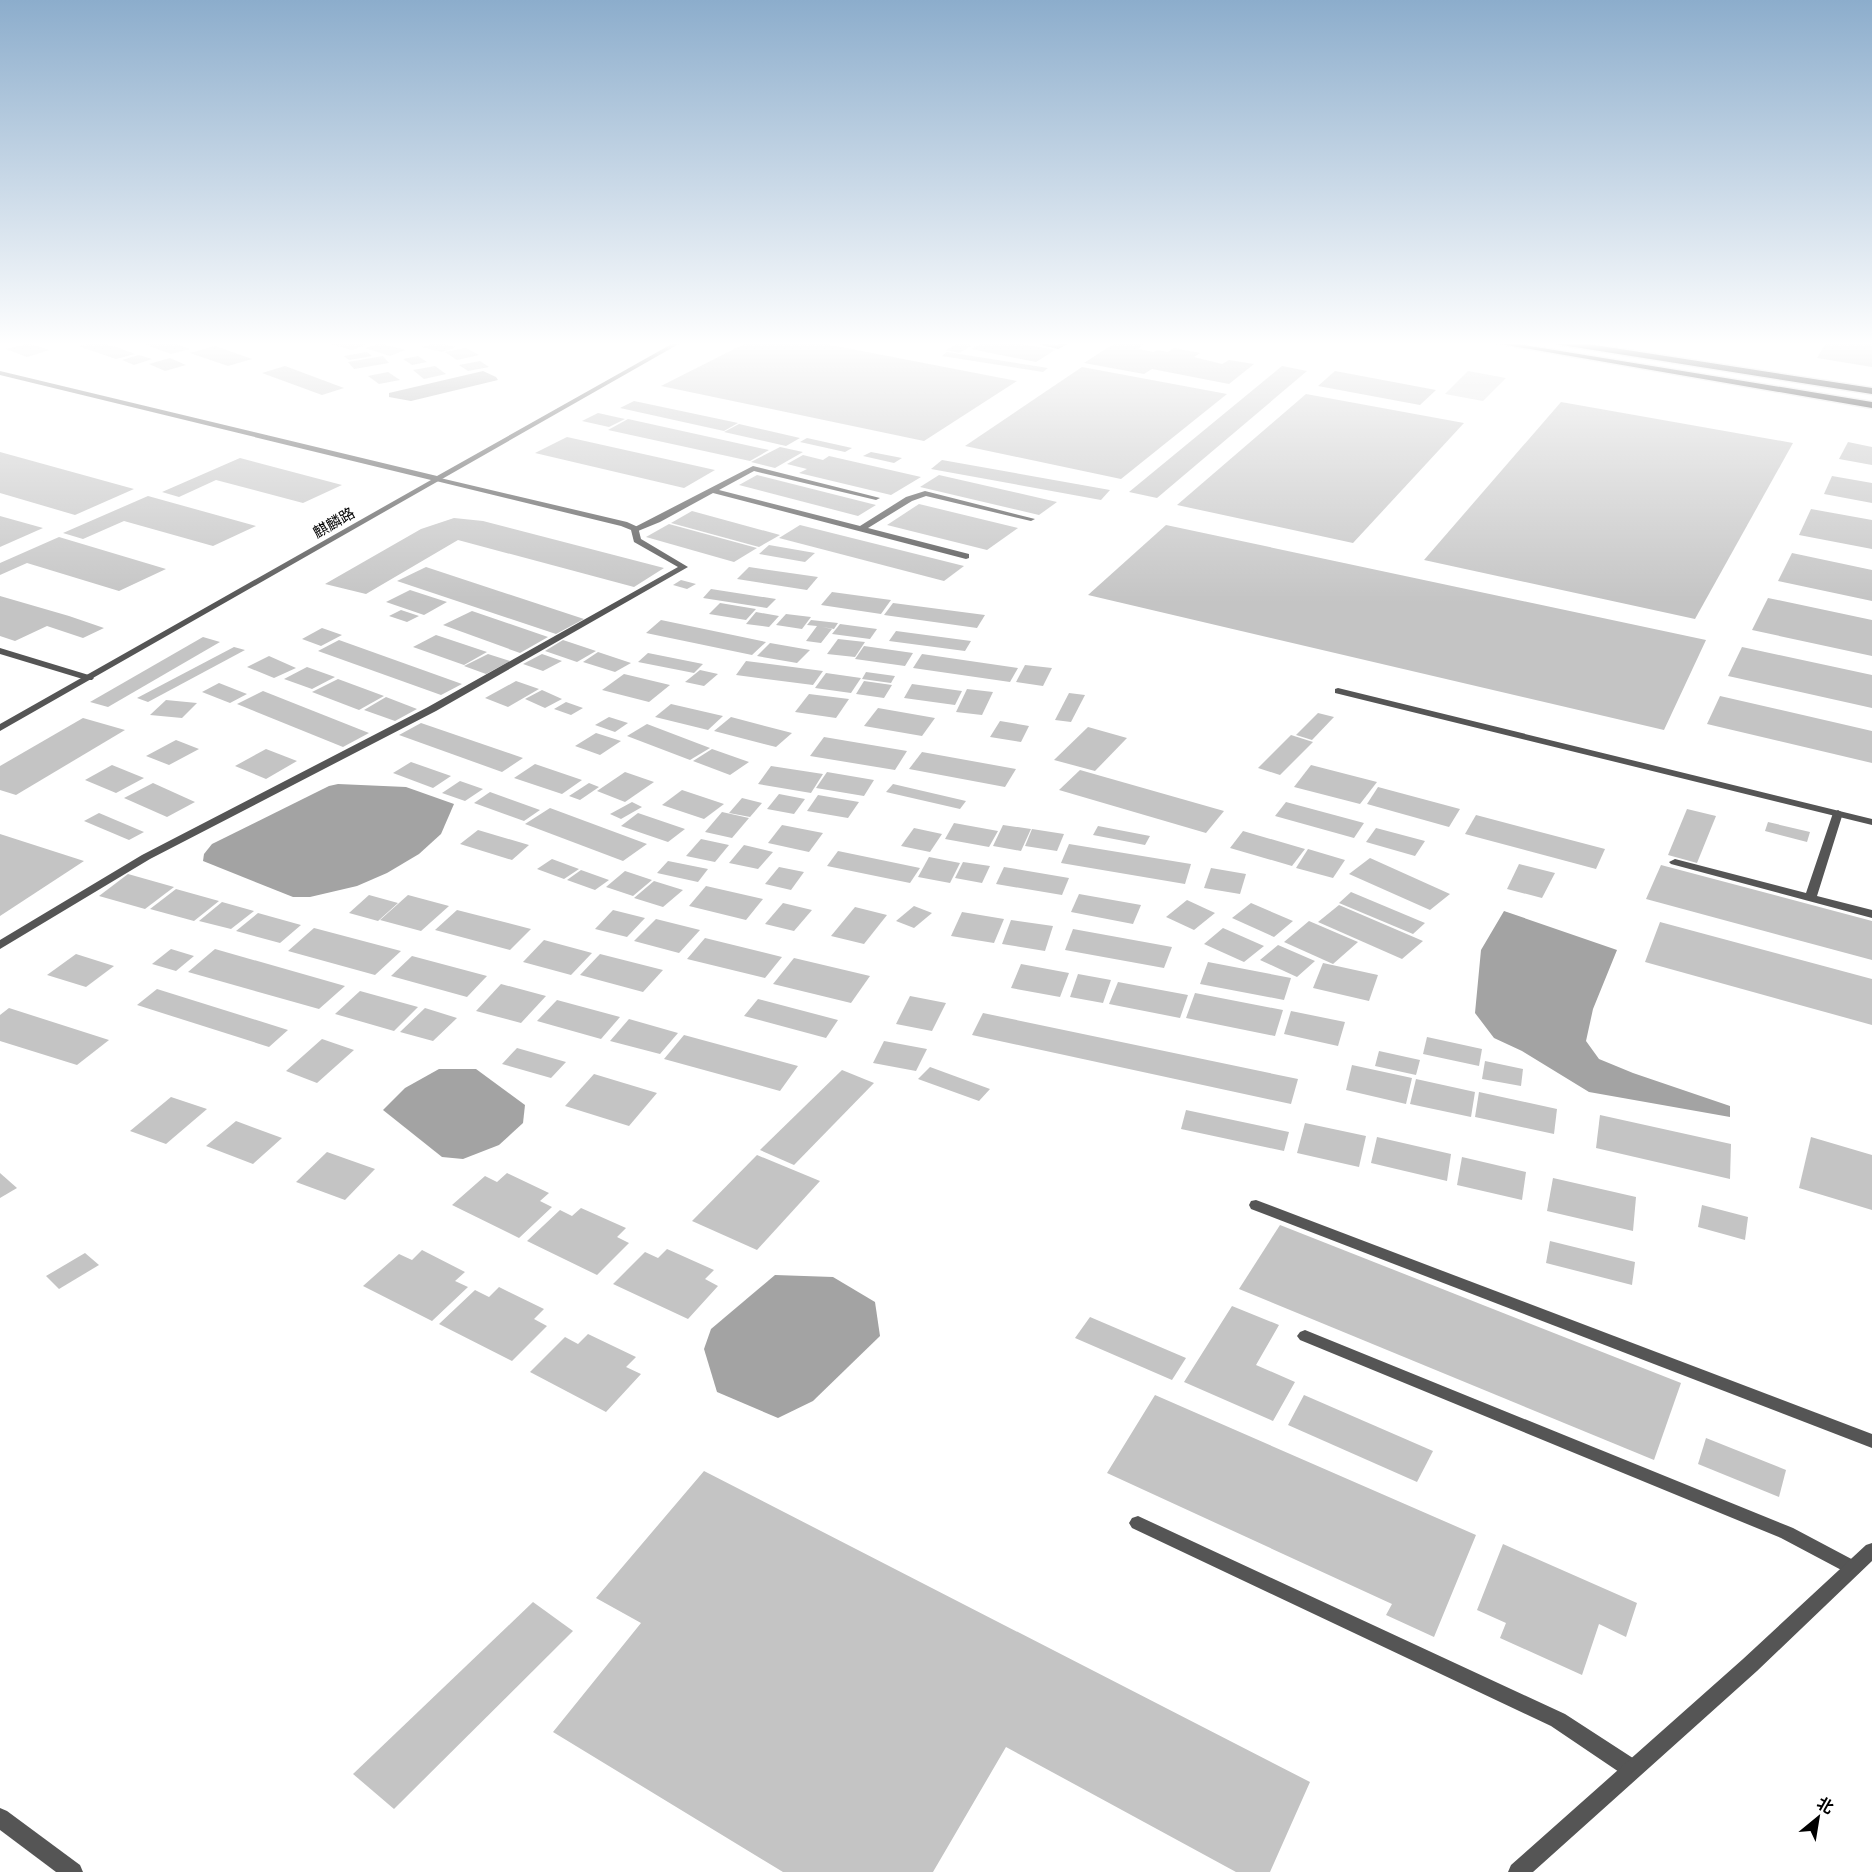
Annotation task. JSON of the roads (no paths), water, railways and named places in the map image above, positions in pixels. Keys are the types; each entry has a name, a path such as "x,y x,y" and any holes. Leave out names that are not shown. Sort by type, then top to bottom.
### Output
{"street":[{"path":"229,428 635,529 657,520 753,468 876,498"},
{"name":"麒麟路","path":"0,728 528,428"},
{"path":"711,490 966,556"},
{"path":"861,529 909,499 925,493 1031,519"},
{"path":"0,945 146,857 432,709 684,567 637,540 635,529"},
{"path":"0,651 89,678"},
{"path":"1338,691 1872,822"},
{"path":"1810,898 1838,813"},
{"path":"1675,862 1872,914"},
{"path":"1256,1205 1872,1441"},
{"path":"1305,1336 1786,1533 1853,1568"},
{"path":"1138,1523 1558,1720 1632,1769"},
{"path":"1518,1872 1750,1665 1872,1550"},
{"path":"0,1818 73,1872"}]}
